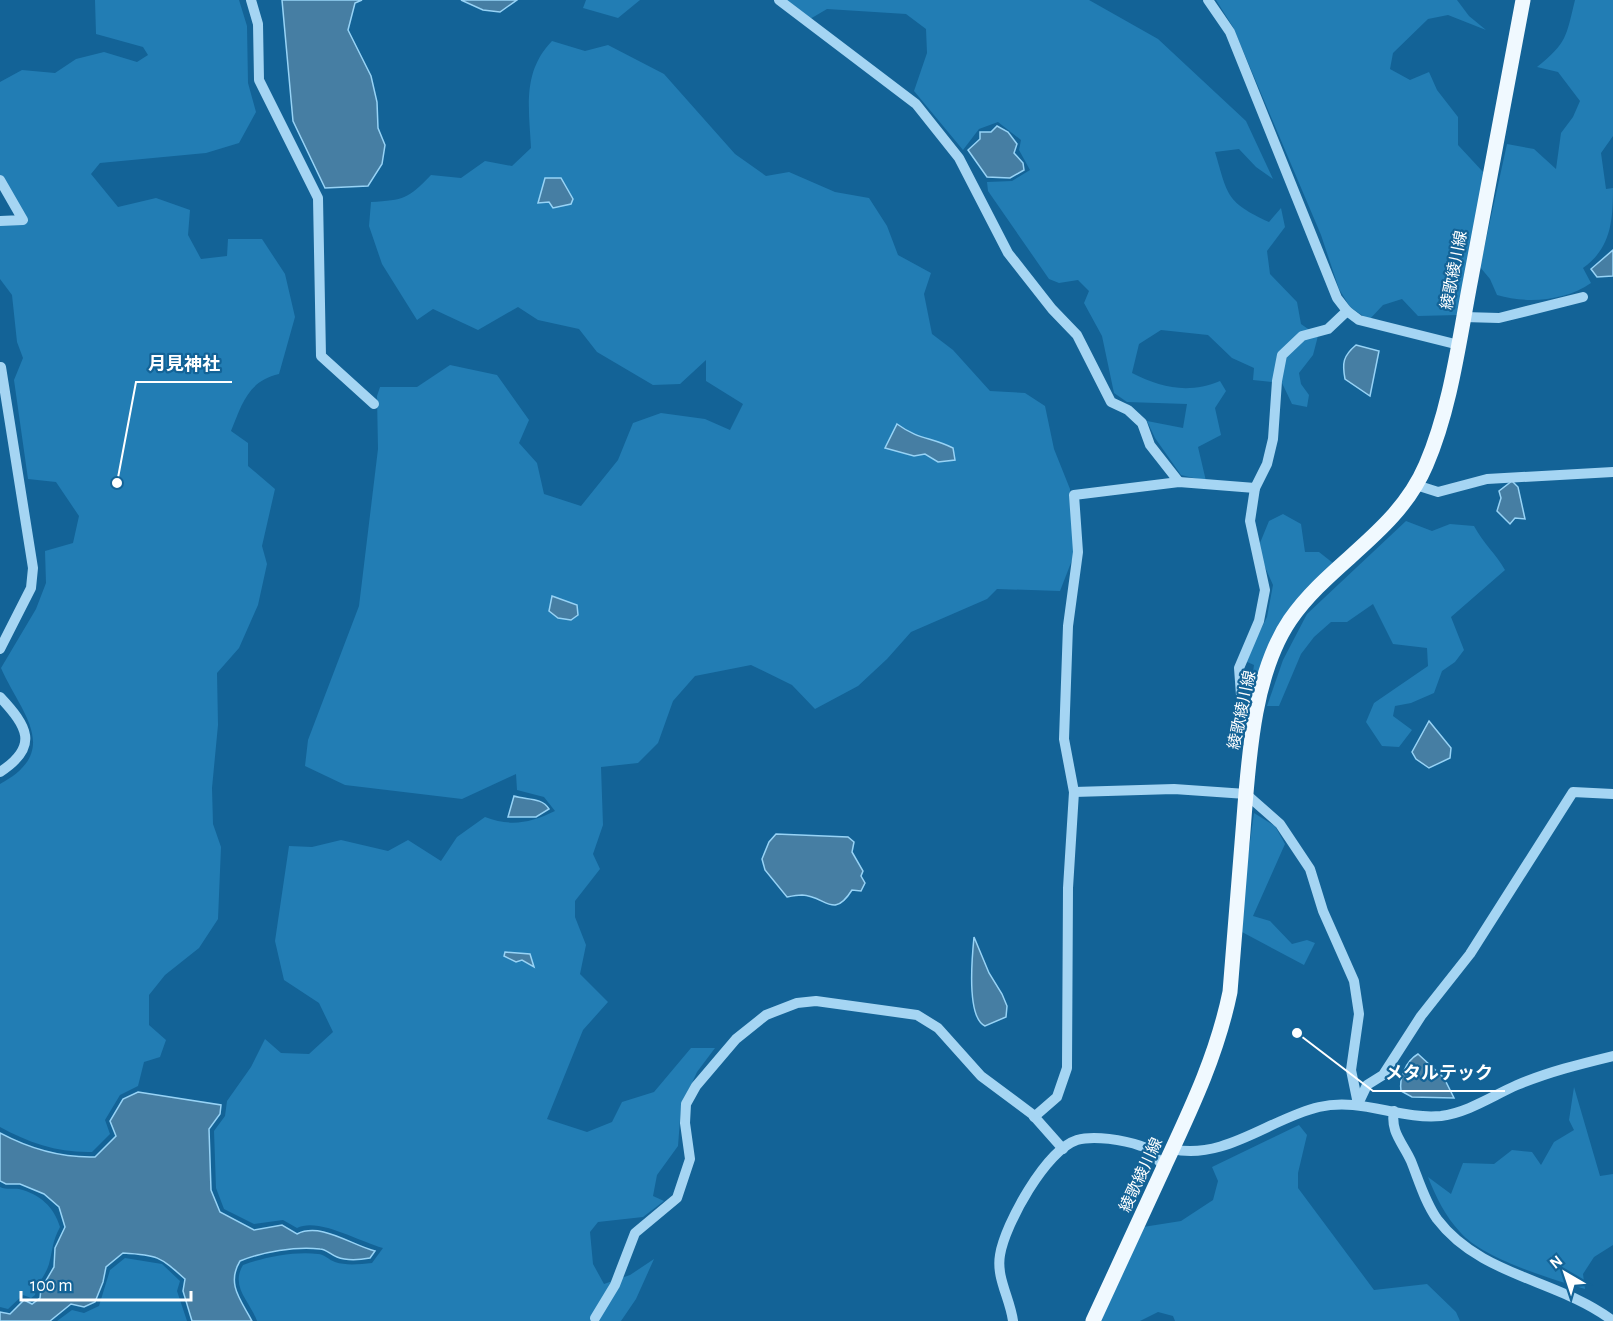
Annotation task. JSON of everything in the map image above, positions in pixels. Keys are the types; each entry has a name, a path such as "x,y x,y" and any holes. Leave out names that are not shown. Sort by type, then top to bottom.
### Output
{"main road":[{"name":"綾歌綾川線","path":"1093,1321 1210,1068 1222,1029 1230,992 1246,794 1255,721 1273,656 1289,622 1313,592 1364,548 1392,517 1416,484 1427,464 1459,345 1523,0"}],"street":[{"path":"250,0 258,24 259,80 318,198 321,356 374,405"},
{"path":"779,0 916,104 959,158 1008,253 1052,309 1077,335 1111,402 1128,410 1142,423 1150,445 1179,482"},
{"path":"1208,0 1230,32 1327,279 1347,312 1367,323 1459,345"},
{"path":"0,180 23,220 0,221"},
{"path":"1464,317 1499,318 1583,297"},
{"path":"1255,721 1241,695 1239,668 1259,621 1265,590 1250,521 1255,488 1267,464 1273,439 1277,381 1282,355 1302,336 1328,329 1347,312"},
{"path":"0,649 31,588 33,568 1,367"},
{"path":"1416,484 1438,492 1487,479 1613,472"},
{"path":"1035,1117 1057,1097 1067,1068 1068,888 1074,792 1064,739 1068,626 1078,552 1074,495 1179,482 1255,488"},
{"path":"0,698 20,719 27,737 26,746 13,762 0,772"},
{"path":"1074,792 1174,789 1246,794 1280,824 1310,869 1323,911 1354,981 1359,1014 1350,1070 1358,1104"},
{"path":"1358,1104 1367,1085 1383,1075 1421,1016 1470,954 1573,792 1613,794"},
{"path":"595,1318 615,1285 635,1233 677,1198 690,1159 684,1123 686,1104 696,1086 736,1040 766,1015 797,1003 816,1001 917,1015 938,1028 981,1076 1035,1117 1063,1149"},
{"path":"1173,1149 1206,1150 1316,1108 1358,1104 1441,1116 1472,1108 1545,1074 1613,1056"},
{"path":"1394,1111 1393,1125 1396,1134 1409,1158 1428,1204 1456,1239 1488,1263 1562,1291 1613,1321"},
{"path":"1013,1321 999,1273 1000,1253 1027,1192 1063,1149 1076,1140 1090,1138 1143,1146 1164,1167"}],"shaded area":[{"path":"95,0 239,0 247,26 248,83 256,112 239,143 206,153 100,163 91,174 118,207 156,198 190,210 188,235 201,259 227,256 228,239 262,239 285,274 295,317 279,374 268,377 253,388 243,403 231,431 248,443 248,466 275,489 262,546 267,564 258,605 239,648 217,673 218,725 212,788 213,824 221,847 218,919 199,948 165,975 149,995 149,1025 166,1040 160,1057 144,1062 138,1086 120,1095 105,1120 110,1134 92,1152 80,1152 44,1146 0,1127 0,784 19,771 29,758 33,744 26,715 1,668 36,609 46,583 45,551 73,543 79,516 56,482 28,479 14,380 23,358 17,342 12,295 0,279 0,221 16,218 0,184 0,82 22,70 55,73 76,59 104,52 137,62 148,55 143,47 96,34"},
{"path":"282,0 362,0 355,3 348,30 371,76 377,102 378,128 385,145 382,164 368,186 325,188 293,121"},
{"path":"461,0 517,0 500,12 483,10"},
{"path":"586,0 640,0 618,18 583,8"},
{"path":"786,0 1089,0 1158,39 1246,121 1273,179 1256,167 1239,149 1215,152 1226,188 1236,203 1269,222 1281,208 1285,227 1267,251 1270,274 1297,302 1301,324 1318,336 1313,355 1299,373 1301,384 1309,395 1307,407 1292,404 1282,383 1253,380 1254,368 1232,358 1208,335 1161,330 1139,344 1132,373 1175,388 1197,387 1220,381 1226,391 1215,408 1221,435 1198,447 1206,481 1181,475 1155,438 1147,421 1183,428 1187,404 1127,402 1114,393 1102,336 1084,303 1089,291 1078,280 1059,283 1049,279 988,191 987,182 1012,181 1030,170 1019,150 1021,140 998,122 979,129 963,150 914,91 927,53 926,29 906,14 827,9 810,19"},
{"path":"1216,0 1457,0 1469,16 1486,30 1448,15 1428,19 1393,53 1390,69 1410,80 1429,72 1437,90 1458,117 1458,145 1484,173 1458,315 1418,316 1402,299 1383,305 1369,320 1350,307 1339,289 1321,235 1233,27"},
{"path":"1575,0 1613,0 1613,136 1601,153 1606,189 1613,188 1611,223 1600,252 1583,268 1591,283 1570,294 1558,297 1533,300 1508,298 1497,295 1490,279 1480,267 1507,144 1534,149 1556,169 1561,133 1573,117 1580,101 1558,72 1537,67 1554,52 1564,38"},
{"path":"552,41 585,51 608,45 664,74 735,154 766,176 789,172 835,192 869,198 887,226 898,255 931,273 924,294 932,334 953,350 990,391 1025,393 1045,406 1054,449 1070,489 1074,555 1060,591 997,589 987,599 911,632 858,686 815,709 792,685 751,665 695,676 673,701 658,743 638,763 601,767 603,825 593,854 600,869 575,901 575,917 586,945 580,974 608,1002 583,1030 547,1119 587,1132 612,1122 622,1102 654,1092 691,1048 715,1048 697,1072 681,1107 678,1146 657,1175 653,1196 664,1201 643,1217 598,1222 590,1232 593,1264 604,1284 630,1275 654,1259 636,1299 621,1321 257,1321 240,1287 239,1280 243,1265 260,1259 300,1253 320,1254 344,1264 372,1263 383,1248 327,1228 306,1225 297,1228 283,1220 254,1224 224,1209 216,1188 214,1131 225,1116 227,1101 251,1067 265,1039 281,1053 309,1054 333,1032 319,1003 284,980 275,941 289,846 312,847 341,840 388,851 408,840 441,861 457,837 485,817 512,823 529,821 555,811 544,797 517,790 516,774 462,799 345,785 305,766 308,740 359,606 378,449 377,396 380,387 417,387 450,365 497,375 529,420 519,443 537,463 544,494 581,506 618,460 633,423 661,413 705,419 730,430 743,404 706,381 706,360 680,384 653,385 597,352 579,329 538,320 518,307 478,330 433,309 417,320 382,264 369,226 371,202 405,197 431,175 461,178 485,161 512,166 531,148 529,105 532,78 542,53"},
{"path":"997,126 1008,132 1017,144 1014,153 1023,163 1024,170 1010,178 987,177 968,150 980,139 980,132 991,132"},
{"path":"545,178 561,178 573,199 571,204 553,208 549,202 538,203"},
{"path":"1613,250 1613,276 1597,277 1591,269"},
{"path":"1356,345 1379,351 1370,396 1345,379 1344,360"},
{"path":"897,424 912,433 953,448 955,460 938,462 925,454 914,456 885,448"},
{"path":"1512,481 1518,487 1525,519 1515,518 1510,524 1497,511 1501,498 1499,491"},
{"path":"1283,514 1301,524 1305,552 1319,552 1333,563 1314,583 1251,703 1245,685 1252,679 1254,665 1245,661 1267,617 1273,585 1261,558 1260,543 1269,521"},
{"path":"1406,521 1432,531 1450,524 1474,526 1505,570 1451,617 1464,650 1455,662 1442,671 1434,693 1411,703 1395,706 1393,716 1412,730 1399,747 1382,746 1366,722 1374,703 1428,666 1427,648 1393,644 1373,604 1347,622 1331,622 1314,637 1301,654 1279,706 1267,706 1283,660 1307,614"},
{"path":"552,596 577,605 578,615 571,620 558,618 549,611"},
{"path":"1429,721 1451,748 1450,758 1429,768 1416,759 1412,752"},
{"path":"514,796 542,802 549,809 536,817 508,817"},
{"path":"1254,813 1275,826 1285,844 1253,916 1270,921 1292,944 1307,940 1315,943 1304,965 1242,932 1245,878"},
{"path":"776,834 848,837 854,842 852,852 863,871 861,876 865,883 861,891 852,890 840,904 834,905 810,896 787,897 765,870 762,859 769,842"},
{"path":"974,937 989,973 1007,1006 1006,1017 985,1026 975,1011 973,999"},
{"path":"505,952 530,954 534,967 522,960 516,962 504,956"},
{"path":"1418,1054 1444,1078 1454,1098 1412,1097 1401,1091 1404,1070"},
{"path":"1574,1087 1600,1176 1613,1174 1613,1245 1594,1257 1583,1274 1585,1289 1519,1267 1471,1242 1445,1213 1428,1177 1451,1194 1463,1163 1494,1164 1512,1150 1532,1152 1541,1165 1554,1142 1574,1130 1569,1120"},
{"path":"138,1092 221,1105 220,1114 209,1129 211,1190 220,1212 254,1230 282,1225 297,1234 306,1231 326,1233 375,1251 370,1258 353,1260 337,1257 322,1249 290,1249 269,1252 240,1261 234,1277 235,1285 252,1321 192,1321 183,1291 185,1279 157,1258 123,1253 106,1267 95,1302 84,1307 71,1304 50,1321 0,1321 0,1312 10,1314 24,1300 32,1304 40,1298 41,1289 54,1267 55,1248 65,1227 59,1207 44,1194 20,1184 6,1184 0,1181 0,1133 23,1144 46,1151 70,1156 95,1157 116,1136 110,1121 123,1099"},
{"path":"1299,1125 1307,1135 1298,1173 1298,1188 1374,1290 1427,1284 1456,1312 1460,1321 1175,1321 1173,1316 1158,1312 1140,1321 1101,1321 1143,1227 1181,1221 1213,1200 1218,1181 1212,1167"},
{"path":"0,1187 27,1191 40,1198 54,1213 60,1227 54,1241 48,1268 35,1295 31,1298 23,1295 8,1309 0,1307"},
{"path":"125,1258 162,1264 180,1281 177,1291 187,1321 57,1321 72,1310 84,1313 99,1306 110,1270"}],"place":[{"name":"月見神社","path":"117,483"},
{"name":"メタルテック","path":"1297,1033"}]}
